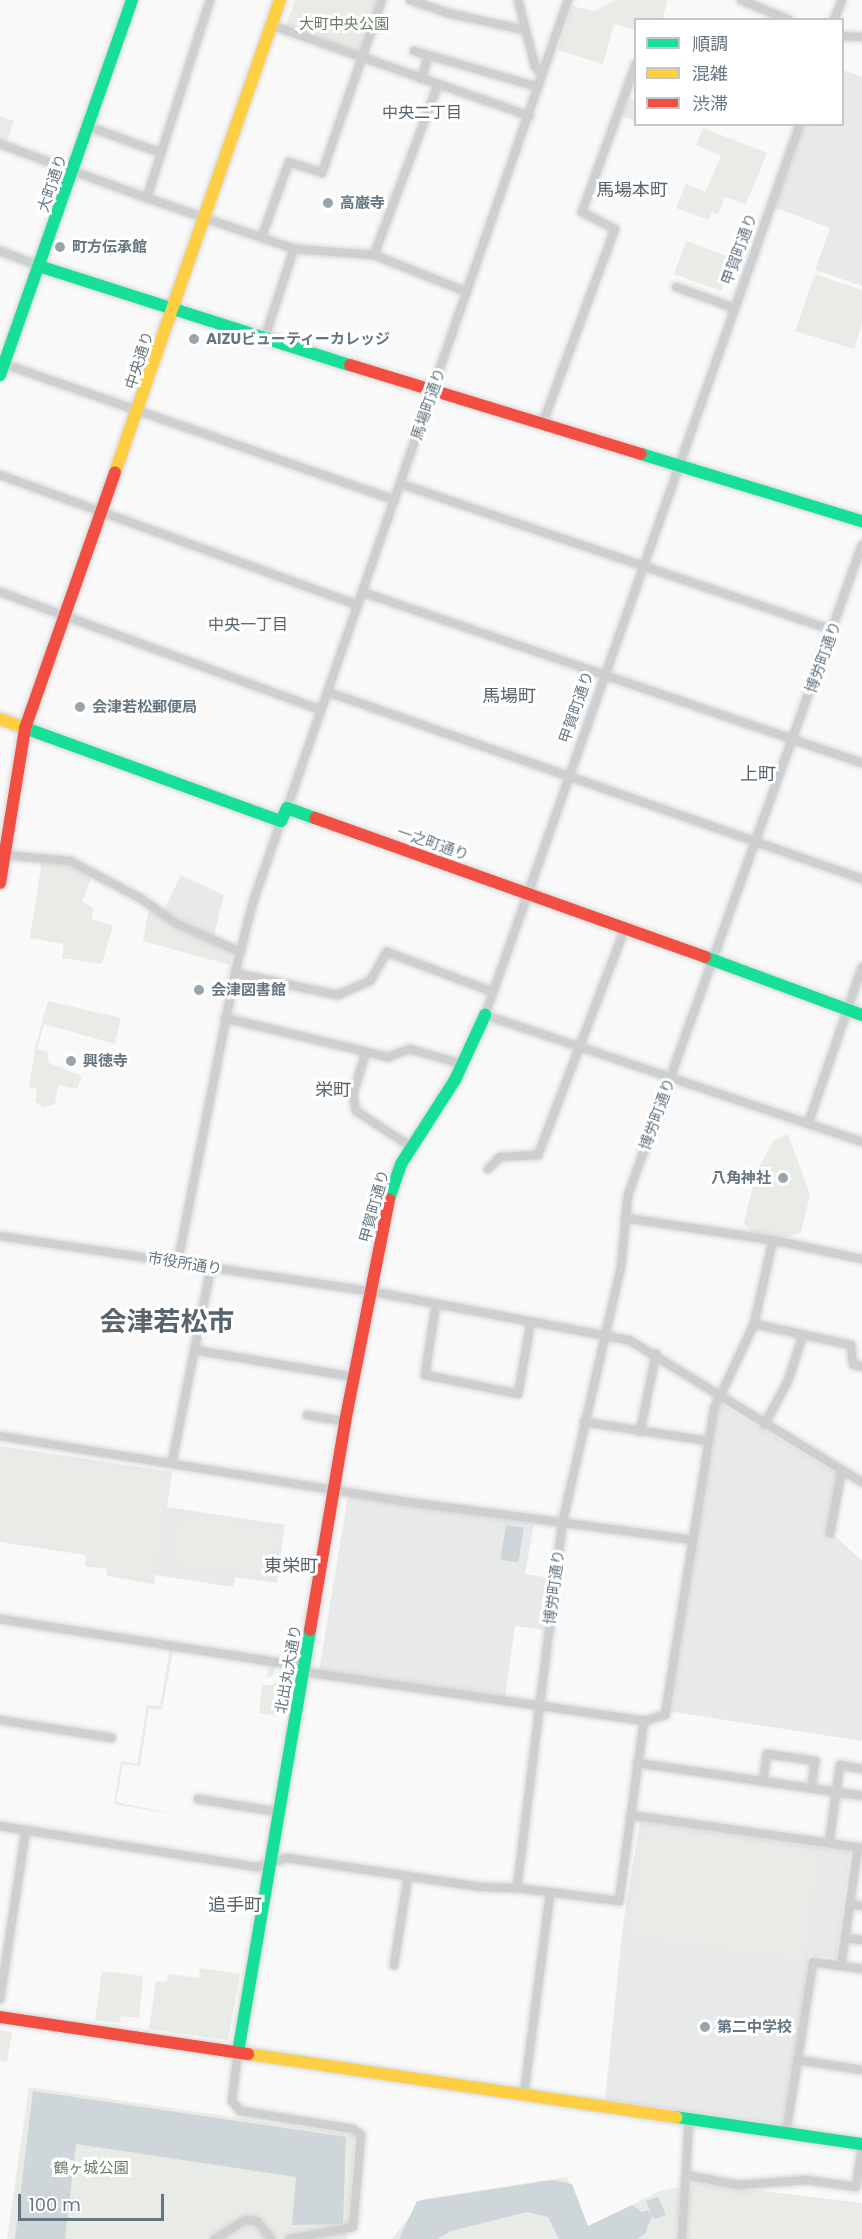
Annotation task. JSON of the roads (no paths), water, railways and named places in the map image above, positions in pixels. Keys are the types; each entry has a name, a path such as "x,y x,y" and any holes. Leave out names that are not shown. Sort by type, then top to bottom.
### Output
{"main road":[{"name":"大町通り","path":"2,369 132,0"},
{"name":"中央通り","path":"1,875 25,728 138,412 202,217 280,0"},
{"path":"39,266 432,391 862,521"},
{"path":"0,719 281,821 287,808"},
{"name":"一之町通り","path":"287,808 528,891 862,1015"},
{"name":"甲賀町通り","path":"369,1291 391,1191 462,1064 484,1015"},
{"name":"北出丸大通り","path":"238,2052 369,1291"},
{"path":"0,2017 862,2145"}],"street":[{"path":"147,198 210,0"},
{"path":"262,236 289,162 322,172 382,0"},
{"path":"410,0 447,13 525,30"},
{"path":"518,0 534,66 542,75"},
{"name":"馬場町通り","path":"287,808 568,0"},
{"path":"741,0 784,18"},
{"path":"835,18 842,0"},
{"path":"271,26 529,116"},
{"path":"844,36 862,37"},
{"path":"414,51 538,87"},
{"path":"421,79 429,55"},
{"path":"542,425 615,229 582,212 634,69"},
{"path":"374,255 438,85"},
{"path":"87,126 161,153"},
{"name":"甲賀町通り","path":"484,1015 677,465 799,126"},
{"path":"0,144 294,249 374,255 467,292"},
{"path":"265,337 294,249"},
{"path":"0,252 39,266"},
{"path":"676,287 734,308"},
{"path":"2,369 138,412 395,500"},
{"path":"0,475 358,605"},
{"path":"401,484 644,564 832,630"},
{"name":"博労町通り","path":"517,1888 563,1520 621,1266 628,1195 670,1076 758,843 862,545"},
{"path":"0,592 321,710"},
{"path":"362,592 793,738 862,764"},
{"path":"328,692 862,879"},
{"path":"178,1261 235,973 281,821"},
{"path":"5,855 70,861 140,898 176,924 240,952"},
{"path":"488,1169 500,1157 538,1155 582,1046 625,928"},
{"path":"235,973 338,995 370,981 387,952 493,992"},
{"path":"808,1124 862,967"},
{"path":"484,1015 582,1046 862,1142"},
{"path":"225,1018 388,1057 410,1049 462,1064"},
{"path":"366,1052 353,1094 356,1111 413,1148"},
{"path":"625,1218 773,1240 862,1259"},
{"name":"市役所通り","path":"0,1236 369,1291 604,1333 656,1354 841,1473 862,1482"},
{"path":"0,1619 303,1666 312,1673 644,1721 665,1715 708,1441 718,1396 754,1324 773,1240"},
{"path":"172,1462 211,1267"},
{"path":"436,1304 425,1375 518,1394 531,1321"},
{"path":"754,1324 851,1345 853,1364 862,1367"},
{"path":"764,1425 788,1381 803,1335"},
{"path":"194,1350 354,1377"},
{"path":"640,1432 656,1354"},
{"path":"308,1415 345,1422"},
{"path":"584,1422 708,1441"},
{"path":"0,1436 172,1462 335,1491 563,1520 692,1540"},
{"path":"830,1533 841,1473"},
{"path":"0,1826 257,1867 288,1858 511,1891 517,1888 620,1901 644,1721"},
{"path":"0,1722 112,1738"},
{"path":"763,1782 767,1754 815,1761 811,1789"},
{"path":"637,1763 862,1796"},
{"path":"829,1843 840,1766 862,1769"},
{"path":"198,1798 278,1812"},
{"path":"630,1815 860,1848 858,1878 850,1904 841,1966"},
{"path":"0,1999 26,1830"},
{"path":"394,1965 408,1877"},
{"path":"524,2094 550,1893"},
{"path":"850,1904 862,1906"},
{"path":"845,1938 862,1940"},
{"path":"786,2133 813,1962 862,1969"},
{"path":"238,2052 232,2101 240,2111 353,2129 361,2135 353,2227 289,2239"},
{"path":"798,2060 862,2070"},
{"path":"682,2239 689,2119"},
{"path":"686,2175 738,2186 807,2181 856,2187 862,2145"},
{"path":"215,2239 241,2222 252,2220 271,2239"}],"place":[{"name":"高巌寺","path":"328,203"},
{"name":"町方伝承館","path":"60,247"},
{"name":"AIZUビューティーカレッジ","path":"194,339"},
{"name":"会津若松郵便局","path":"80,707"},
{"name":"会津図書館","path":"199,990"},
{"name":"興徳寺","path":"71,1061"},
{"name":"八角神社","path":"783,1178"},
{"name":"第二中学校","path":"705,2027"}],"district":[{"name":"中央二丁目","path":"422,113"},
{"name":"馬場本町","path":"632,190"},
{"name":"中央一丁目","path":"248,625"},
{"name":"馬場町","path":"509,696"},
{"name":"上町","path":"758,774"},
{"name":"栄町","path":"333,1090"},
{"name":"会津若松市","path":"167,1322"},
{"name":"東栄町","path":"291,1566"},
{"name":"追手町","path":"235,1905"}],"park label":[{"name":"大町中央公園","path":"344,24"},
{"name":"鶴ヶ城公園","path":"91,2168"}]}
